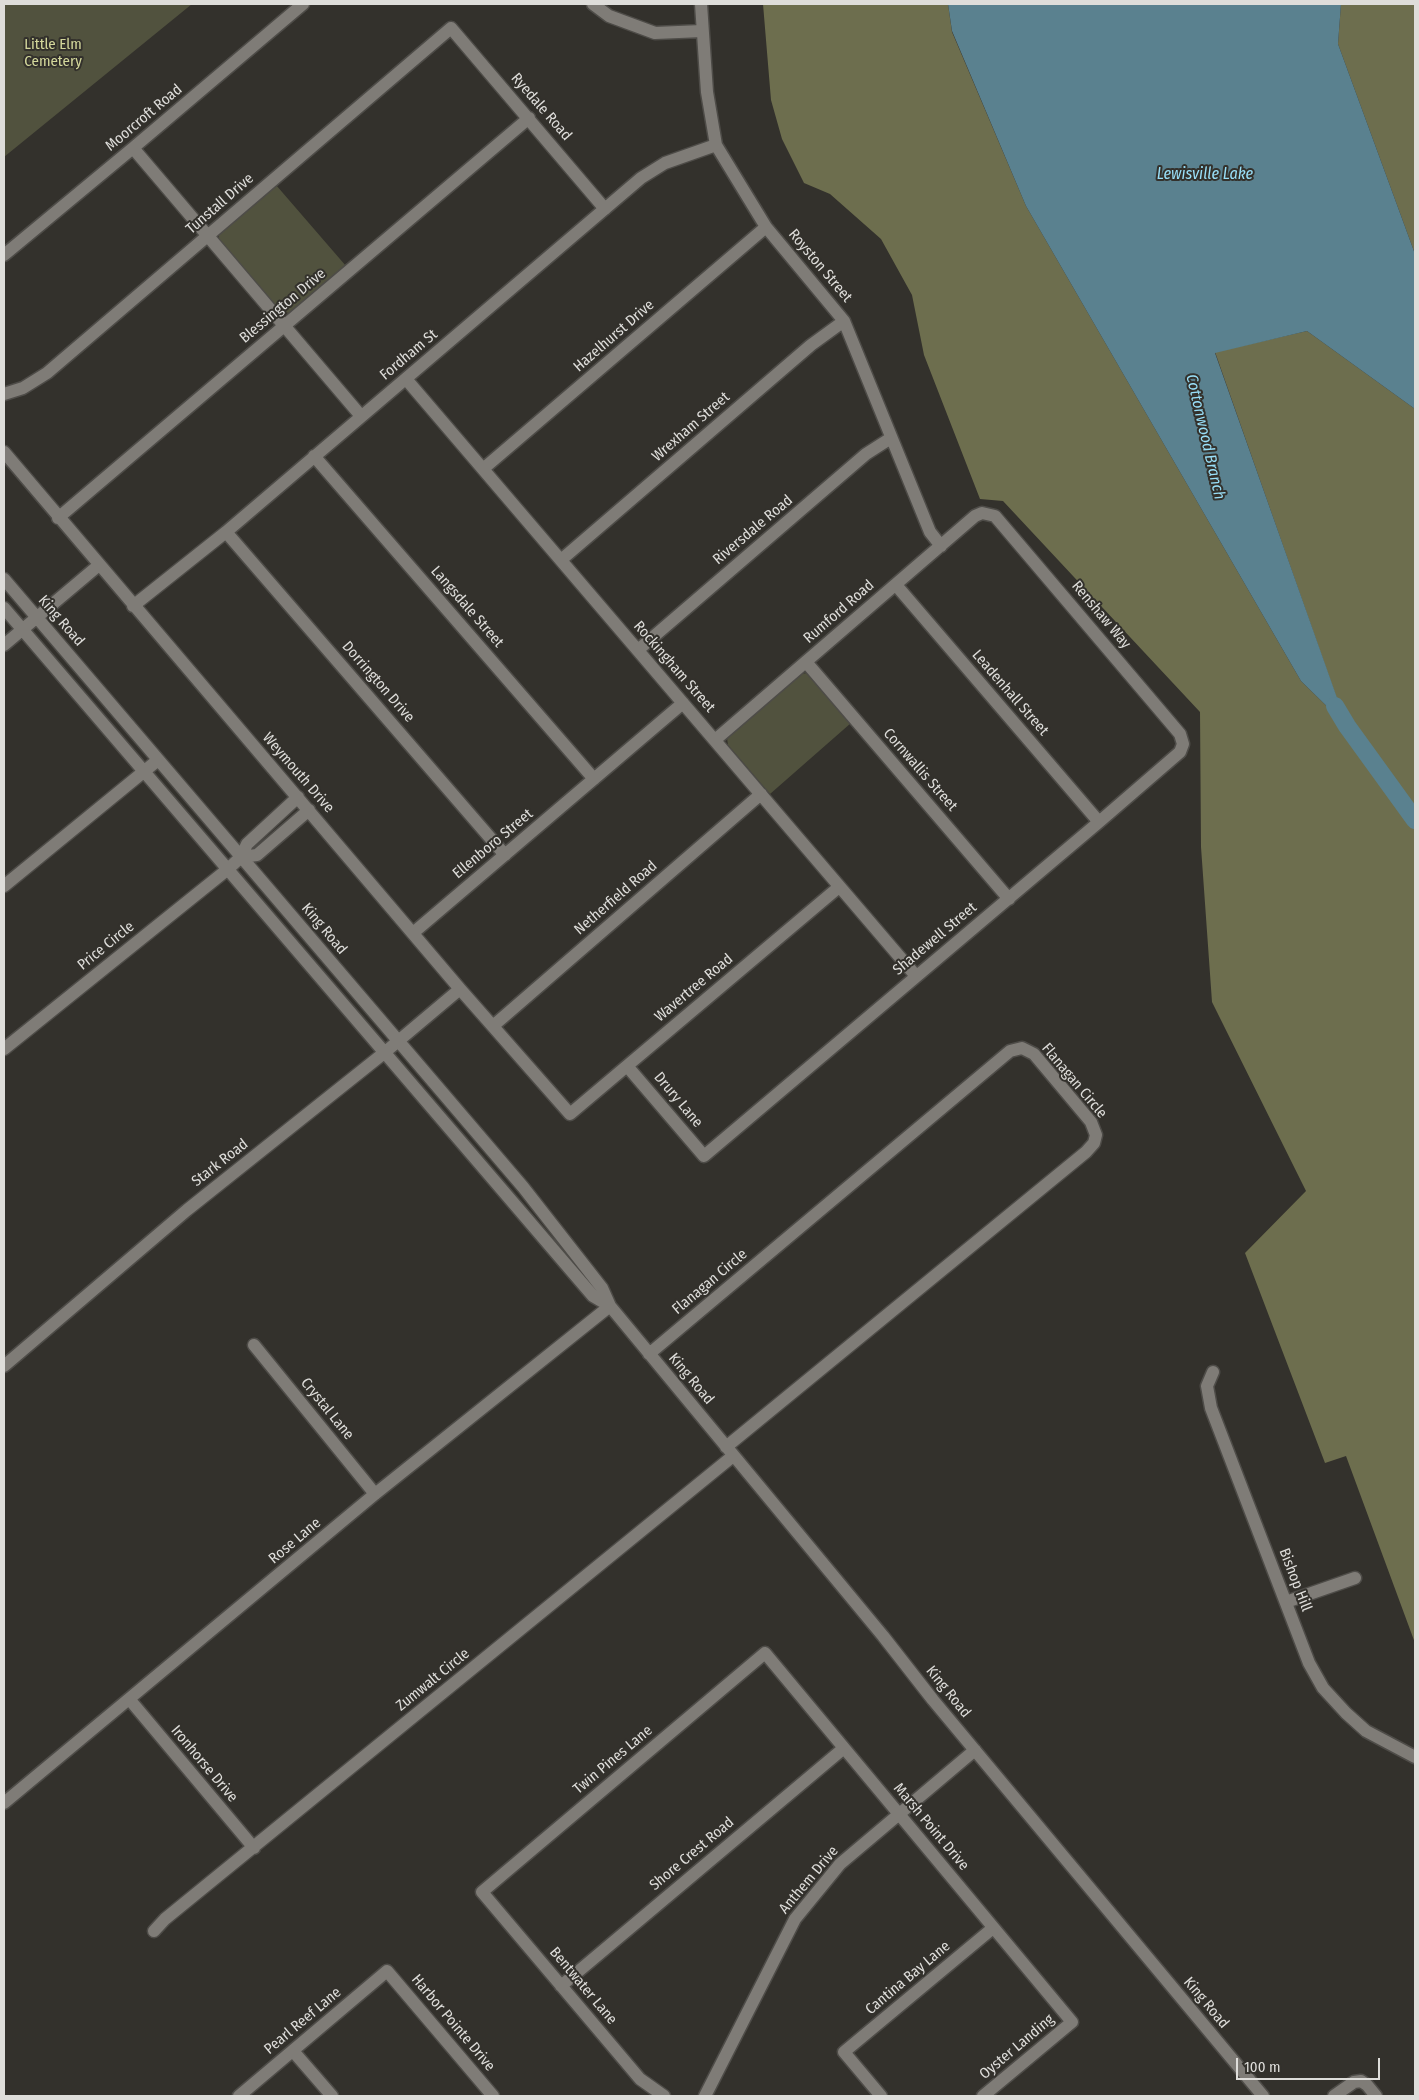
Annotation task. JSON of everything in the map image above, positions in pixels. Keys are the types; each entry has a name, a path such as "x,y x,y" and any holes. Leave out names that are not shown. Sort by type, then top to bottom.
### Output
{"street":[{"name":"Moorcroft Road","path":"4,255 303,4"},
{"path":"593,4 609,16 655,32 702,31"},
{"name":"Royston Street","path":"701,4 707,92 716,145 766,227 844,321 930,532 941,546"},
{"name":"Ryedale Road","path":"450,28 605,209"},
{"name":"Tunstall Drive","path":"4,394 23,388 47,373 450,28"},
{"name":"Blessington Drive","path":"58,518 529,118"},
{"name":"Fordham St","path":"133,606 226,532 649,172 675,159 716,145"},
{"path":"133,148 362,416"},
{"name":"Hazelhurst Drive","path":"483,469 766,227"},
{"name":"Wrexham Street","path":"561,560 812,344 844,321"},
{"name":"Rockingham Street","path":"406,379 916,976"},
{"name":"Riversdale Road","path":"638,650 866,454 891,438"},
{"name":"Weymouth Drive","path":"4,452 58,518 460,989 570,1114"},
{"name":"Langsdale Street","path":"314,456 594,779"},
{"name":"Rumford Road","path":"715,740 975,516 982,513 986,514"},
{"name":"Renshaw Way","path":"986,514 995,516 1180,734 1183,744"},
{"name":"Dorrington Drive","path":"226,532 506,855"},
{"path":"4,645 99,565"},
{"name":"King Road","path":"4,580 523,1187 602,1288 610,1306 649,1354 1263,2096"},
{"name":"Leadenhall Street","path":"896,584 1099,822"},
{"name":"King Road","path":"4,608 593,1296 610,1306"},
{"name":"Cornwallis Street","path":"806,662 1009,899"},
{"name":"Ellenboro Street","path":"413,933 683,703"},
{"name":"Shadewell Street","path":"704,1156 1099,822 1180,752 1183,744"},
{"path":"4,886 158,760"},
{"name":"Netherfield Road","path":"493,1026 761,794"},
{"path":"241,857 247,844 298,798"},
{"path":"241,857 257,855 309,810"},
{"name":"Price Circle","path":"4,1049 241,857"},
{"name":"Wavertree Road","path":"570,1114 839,887"},
{"path":"275,925 290,914"},
{"name":"Stark Road","path":"4,1366 186,1210 384,1053 460,989"},
{"name":"Flanagan Circle","path":"649,1354 1010,1051 1022,1048 1034,1054 1091,1122 1096,1135 1094,1143 1086,1152 730,1451"},
{"name":"Drury Lane","path":"627,1066 704,1156"},
{"path":"462,1143 475,1131"},
{"name":"Rose Lane","path":"4,1804 375,1494 610,1306"},
{"name":"Crystal Lane","path":"254,1345 375,1494"},
{"name":"Bishop Hill","path":"1213,1372 1207,1386 1211,1408 1309,1663 1323,1688 1366,1731 1415,1757"},
{"name":"Zumwalt Circle","path":"154,1931 165,1919 254,1848 730,1451"},
{"path":"1286,1602 1356,1578"},
{"name":"Marsh Point Drive","path":"765,1653 1072,2022"},
{"name":"Twin Pines Lane","path":"482,1892 765,1653"},
{"name":"Ironhorse Drive","path":"130,1700 254,1848"},
{"name":"Shore Crest Road","path":"561,1986 844,1748"},
{"name":"Anthem Drive","path":"705,2096 795,1919 840,1864 975,1750"},
{"name":"Bentwater Lane","path":"482,1892 640,2079 664,2096"},
{"name":"Cantina Bay Lane","path":"881,2096 844,2052 993,1928"},
{"name":"Pearl Reef Lane","path":"239,2096 388,1971"},
{"name":"Harbor Pointe Drive","path":"388,1971 493,2096"},
{"name":"Oyster Landing","path":"984,2096 1072,2022"},
{"path":"294,2051 332,2096"},
{"path":"1334,2096 1354,2082 1361,2081 1376,2096"}],"green space":[{"name":"Little Elm Cemetery","path":"4,4 192,4 4,157"},
{"path":"763,4 948,4 952,32 1026,206 1301,681 1346,725 1215,352 1307,331 1415,409 1415,1643 1346,1456 1325,1463 1245,1253 1306,1191 1212,1002 1201,847 1200,712 1003,501 980,499 924,355 912,295 881,239 830,194 804,183 782,139 771,100"},
{"path":"1341,4 1415,4 1415,254 1338,44"},
{"path":"276,185 346,266 290,313 280,312 219,241 219,233"},
{"path":"807,673 851,723 770,794 728,745 727,738 729,734 801,674"}],"water":[{"name":"Lewisville Lake","path":"948,4 1341,4 1338,44 1415,254 1415,409 1307,331 1215,353 1347,726 1301,681 1026,206 952,31"}],"waterway":[{"name":"Cottonwood Branch","path":"1335,706 1347,726 1415,820"}]}
